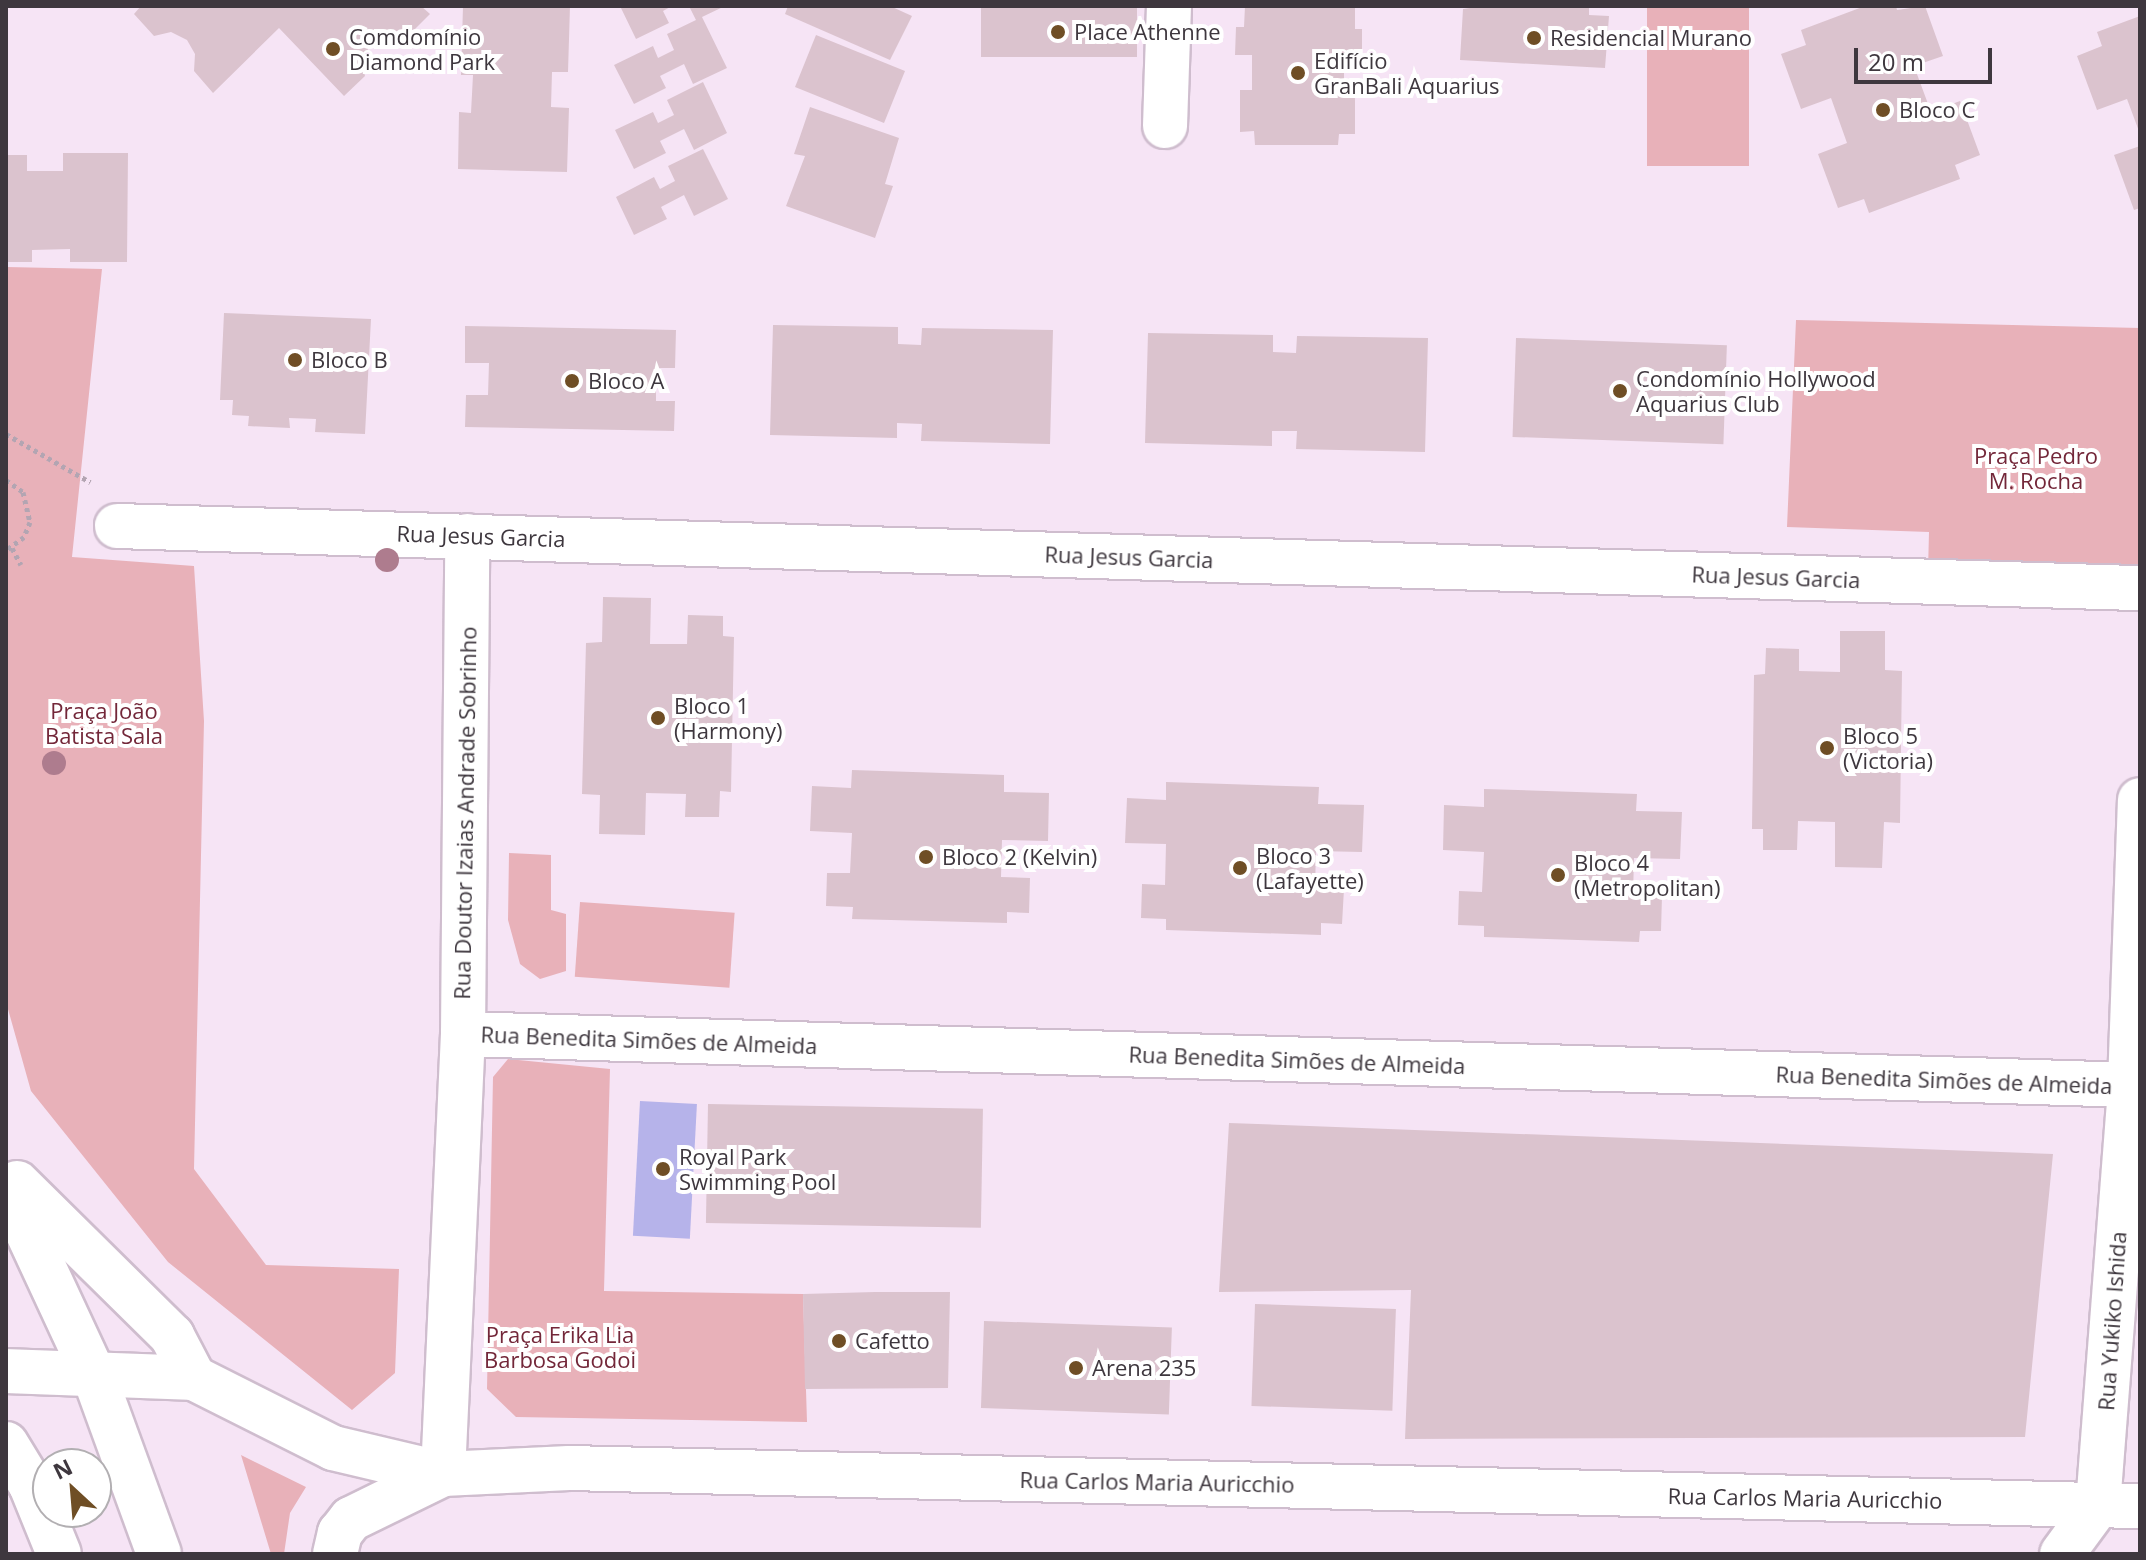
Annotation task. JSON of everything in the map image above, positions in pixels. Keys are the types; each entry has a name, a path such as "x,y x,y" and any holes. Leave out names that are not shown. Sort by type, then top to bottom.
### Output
{"street":[{"path":"1165,126 1169,6"},
{"name":"Rua Jesus Garcia","path":"117,526 2140,588"},
{"name":"Rua Doutor Izaias Andrade Sobrinho","path":"443,1474 463,1034 467,536"},
{"name":"Rua Yukiko Ishida","path":"2119,1506 2130,1221 2130,1085 2140,800"},
{"name":"Rua Benedita Simões de Almeida","path":"463,1034 2130,1085"},
{"path":"6,1173 172,1336 194,1378 95,1378 6,1371"},
{"path":"6,1186 95,1378 159,1554"},
{"name":"Rua Carlos Maria Auricchio","path":"194,1378 333,1448 443,1474 569,1468 2119,1506"},
{"path":"6,1444 31,1485 59,1554"},
{"path":"6,1451 27,1554"},
{"path":"335,1554 340,1533 351,1519 443,1474"},
{"path":"2062,1554 2119,1506"}],"path":[{"path":"6,434 90,482"},
{"path":"6,480 23,492 30,506 30,522 9,549 21,565"}],"green space":[{"path":"1647,6 1749,6 1749,166 1647,166"},
{"name":"Praça João Batista Sala","path":"6,267 102,269 72,557 194,566 204,721 194,1169 266,1265 399,1269 395,1373 352,1410 168,1262 31,1091 6,1002"},
{"name":"Praça Pedro M. Rocha","path":"1796,320 2140,328 2140,579 1928,571 1929,532 1787,527"},
{"path":"509,853 551,855 551,910 566,914 566,971 540,979 520,964 508,920"},
{"path":"580,902 735,913 729,988 575,977"},
{"name":"Praça Erika Lia Barbosa Godoi","path":"508,1059 610,1069 604,1291 803,1294 807,1422 516,1417 487,1389 493,1077"},
{"path":"241,1455 306,1487 290,1513 284,1554 271,1554"}],"water":[{"name":"Royal Park Swimming Pool","path":"640,1101 697,1104 690,1239 633,1236"}],"building":[{"name":"Comdomínio Diamond Park","path":"141,6 421,6 430,14 405,39 387,36 371,44 361,61 365,76 344,96 279,28 213,93 194,71 195,54 187,40 171,32 154,36 134,14"},
{"path":"463,6 570,6 568,72 552,72 551,107 569,108 567,172 458,169 459,112 471,113 473,75 461,75"},
{"path":"620,6 672,6 663,11 669,23 636,39"},
{"path":"689,6 725,6 702,17 727,68 693,84 684,64 660,76 666,88 634,104 614,65 653,46 658,58 674,50 667,34 696,20"},
{"path":"788,6 890,6 912,16 890,60 785,14"},
{"name":"Place Athenne","path":"981,6 1137,6 1137,57 981,57"},
{"name":"Edifício GranBali Aquarius","path":"1245,6 1355,6 1355,29 1362,29 1362,57 1344,56 1344,91 1355,92 1355,134 1339,134 1338,145 1255,145 1254,131 1240,132 1240,90 1252,90 1252,55 1235,55 1236,27 1244,27"},
{"name":"Residencial Murano","path":"1484,6 1589,6 1589,15 1609,16 1605,68 1460,60 1463,9"},
{"name":"Bloco C","path":"1865,6 1896,6 1897,10 1925,6 1943,56 1914,66 1931,112 1960,101 1980,155 1955,165 1960,179 1869,213 1864,199 1838,208 1818,154 1847,143 1831,98 1801,109 1781,54 1806,45 1801,30"},
{"path":"2140,16 2140,134 2127,99 2097,110 2077,56 2102,46 2097,32"},
{"path":"816,35 905,71 884,123 795,87"},
{"path":"703,82 727,133 694,150 684,129 660,141 666,153 634,169 615,130 653,112 658,123 674,115 667,100"},
{"path":"810,107 899,138 885,184 893,186 875,238 786,206 805,156 794,154"},
{"path":"2140,146 2140,208 2134,210 2114,155"},
{"path":"703,149 728,199 694,216 684,195 661,207 667,219 634,235 616,197 654,177 660,189 675,181 668,166"},
{"path":"63,153 128,153 127,262 70,262 70,249 32,250 32,262 6,262 6,155 27,155 27,171 63,171"},
{"name":"Bloco B","path":"224,313 371,319 365,434 315,432 316,419 289,418 290,428 248,426 249,416 232,415 233,400 220,400"},
{"path":"773,325 898,327 898,344 921,345 922,328 1053,330 1050,444 921,441 922,424 897,423 897,438 770,435"},
{"name":"Bloco A","path":"465,326 676,330 675,368 656,368 656,401 675,401 674,431 465,427 466,395 488,395 489,363 465,363"},
{"path":"1148,333 1273,335 1273,352 1296,353 1297,336 1428,338 1425,452 1296,449 1297,431 1272,431 1272,446 1145,443"},
{"name":"Condomínio Hollywood Aquarius Club","path":"1516,338 1727,345 1723,444 1513,437"},
{"name":"Bloco 1 (Harmony)","path":"603,597 651,598 650,644 687,644 688,615 723,616 723,636 734,637 731,792 720,791 719,817 685,817 686,794 646,793 645,835 599,834 600,795 582,794 586,643 602,642"},
{"name":"Bloco 5 (Victoria)","path":"1840,631 1885,631 1885,670 1902,671 1900,823 1884,822 1882,868 1835,867 1835,822 1798,821 1797,850 1763,850 1763,829 1752,829 1754,675 1765,674 1766,648 1799,649 1799,671 1840,672"},
{"name":"Bloco 2 (Kelvin)","path":"852,770 1004,775 1004,792 1049,793 1048,841 1002,840 1001,877 1030,878 1029,913 1007,912 1007,923 852,919 853,907 826,906 827,873 850,873 852,833 810,831 812,786 851,788"},
{"name":"Bloco 3 (Lafayette)","path":"1166,782 1319,787 1318,804 1364,805 1362,852 1316,851 1315,888 1344,889 1342,924 1321,923 1321,935 1166,930 1166,919 1141,918 1142,884 1165,885 1166,844 1125,843 1127,798 1166,800"},
{"name":"Bloco 4 (Metropolitan)","path":"1484,789 1637,794 1636,811 1682,812 1680,859 1634,858 1633,896 1662,896 1661,931 1640,931 1639,942 1484,937 1484,926 1458,925 1459,891 1482,892 1484,852 1443,850 1444,805 1484,807"},
{"path":"708,1104 983,1109 981,1228 706,1223"},
{"path":"1229,1123 2053,1154 2025,1437 1405,1439 1411,1290 1219,1292"},
{"path":"950,1292 948,1388 805,1389 803,1294"},
{"path":"1255,1304 1396,1309 1392,1411 1251,1406"},
{"name":"Arena 235","path":"984,1321 1172,1328 1169,1415 981,1408"}],"place":[{"name":"Place Athenne","path":"1058,32"},
{"name":"Residencial Murano","path":"1534,38"},
{"name":"Comdomínio Diamond Park","path":"333,49"},
{"name":"Edifício GranBali Aquarius","path":"1298,73"},
{"name":"Bloco C","path":"1883,110"},
{"name":"Bloco B","path":"295,360"},
{"name":"Bloco A","path":"572,381"},
{"name":"Condomínio Hollywood Aquarius Club","path":"1620,391"},
{"name":"Bloco 1 (Harmony)","path":"658,718"},
{"name":"Bloco 5 (Victoria)","path":"1827,748"},
{"name":"Bloco 2 (Kelvin)","path":"926,857"},
{"name":"Bloco 3 (Lafayette)","path":"1240,868"},
{"name":"Bloco 4 (Metropolitan)","path":"1558,875"},
{"name":"Royal Park Swimming Pool","path":"663,1169"},
{"name":"Cafetto","path":"839,1341"},
{"name":"Arena 235","path":"1076,1368"}]}
